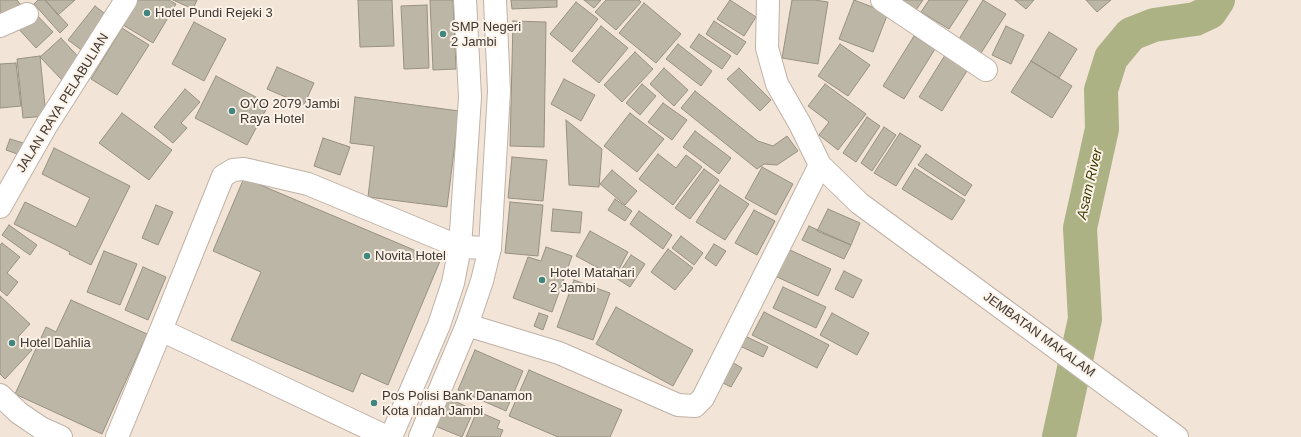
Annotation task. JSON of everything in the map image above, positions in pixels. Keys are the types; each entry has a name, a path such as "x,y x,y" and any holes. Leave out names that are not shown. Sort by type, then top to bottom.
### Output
{"main road":[{"name":"JALAN RAYA PELABULIAN","path":"0,207 46,126 126,0"},
{"path":"391,437 439,325 454,283 460,247 470,98 465,0"},
{"path":"420,437 467,325 482,281 490,248 499,91 495,0"},
{"name":"JEMBATAN MAKALAM","path":"768,0 767,48 777,84 800,124 820,165 859,203 1177,437"},
{"path":"882,0 986,70"},
{"path":"0,26 28,14"},
{"path":"467,325 559,353 678,405 695,406 703,398 820,165"},
{"path":"117,437 223,176 233,170 251,170 308,184 460,247 490,248"},
{"path":"161,330 387,437"},
{"path":"0,395 19,413 41,428 61,437"}],"building":[{"path":"0,0 17,0 20,4 0,17"},
{"path":"38,0 45,0 68,25 60,33 34,4"},
{"path":"45,0 75,0 58,15"},
{"name":"Hotel Pundi Rejeki 3","path":"132,0 169,0 176,4 153,43 118,22"},
{"path":"173,0 197,0 193,9"},
{"path":"358,0 392,0 394,46 360,47"},
{"name":"SMP Negeri 2 Jambi","path":"430,0 453,0 456,69 433,70"},
{"path":"511,0 557,0 557,7 512,9"},
{"path":"584,0 601,0 594,8"},
{"path":"606,0 639,0 641,2 616,30 595,12"},
{"path":"730,0 756,17 744,36 717,19"},
{"path":"792,0 815,0 828,2 818,64 782,58"},
{"path":"854,0 888,13 873,52 839,39"},
{"path":"902,0 923,0 916,10"},
{"path":"929,0 968,0 949,29 921,12"},
{"path":"983,0 1006,14 981,53 959,39"},
{"path":"1015,0 1034,0 1026,9"},
{"path":"1086,0 1111,0 1097,12"},
{"path":"576,2 598,19 572,52 550,34"},
{"path":"644,3 681,34 656,63 619,33"},
{"path":"427,5 429,68 404,69 401,6"},
{"path":"95,6 113,20 87,54 68,40"},
{"path":"33,11 53,32 36,48 16,26"},
{"path":"513,21 546,22 544,147 510,146"},
{"path":"714,21 746,42 737,55 706,34"},
{"path":"194,22 226,39 204,81 172,64"},
{"path":"601,26 628,48 599,83 572,61"},
{"path":"1006,26 1024,35 1011,64 992,55"},
{"path":"122,28 149,45 117,95 91,79"},
{"path":"1049,32 1077,49 1059,78 1031,61"},
{"path":"699,34 731,56 722,69 690,47"},
{"path":"914,36 935,49 904,99 883,86"},
{"path":"61,38 82,61 62,80 40,57"},
{"path":"678,44 712,71 701,86 666,59"},
{"path":"840,44 870,65 848,96 818,76"},
{"path":"635,52 653,69 622,102 604,85"},
{"path":"947,52 970,66 942,111 919,97"},
{"path":"40,56 46,116 23,118 17,59"},
{"path":"1031,61 1072,86 1052,118 1011,92"},
{"path":"16,63 21,106 0,108 0,64"},
{"path":"277,67 314,83 304,105 267,89"},
{"path":"664,68 688,90 674,106 650,84"},
{"path":"739,68 771,100 760,111 727,79"},
{"name":"OYO 2079 Jambi Raya Hotel","path":"216,76 269,104 247,145 195,118"},
{"path":"564,79 595,95 581,121 551,104"},
{"path":"642,84 656,96 640,115 626,103"},
{"path":"825,84 866,114 838,150 819,135 829,122 808,106"},
{"path":"185,89 200,102 181,123 187,128 173,143 154,127"},
{"path":"695,91 758,141 773,146 787,136 798,151 777,165 764,164 757,169 681,108"},
{"path":"355,97 459,111 447,207 368,197 374,146 350,143"},
{"path":"663,103 687,120 672,140 648,122"},
{"path":"122,113 172,150 149,180 99,143"},
{"path":"630,113 664,139 637,172 604,146"},
{"path":"867,117 880,126 856,162 843,153"},
{"path":"566,120 602,149 599,187 569,185"},
{"path":"884,127 896,135 872,171 861,163"},
{"path":"695,131 731,158 719,174 683,147"},
{"path":"900,133 921,146 896,186 874,173"},
{"path":"323,138 350,147 340,175 314,166"},
{"path":"10,139 30,145 26,157 6,150"},
{"path":"54,148 130,186 91,265 69,254 70,252 14,224 25,202 76,227 90,198 42,174"},
{"path":"658,154 676,168 686,155 702,167 673,205 639,179"},
{"path":"926,154 972,185 965,196 918,165"},
{"path":"512,157 547,160 543,201 508,198"},
{"path":"762,167 793,184 776,215 745,198"},
{"path":"915,168 965,200 952,220 902,189"},
{"path":"704,169 719,180 690,219 675,208"},
{"path":"612,170 637,191 625,205 600,184"},
{"path":"244,178 440,261 388,385 361,373 353,392 231,340 261,272 213,251"},
{"path":"720,185 749,204 725,240 696,222"},
{"path":"615,199 632,211 625,221 608,210"},
{"path":"510,202 543,205 538,256 505,253"},
{"path":"156,205 173,212 158,245 142,238"},
{"path":"553,209 582,212 580,233 551,231"},
{"path":"828,209 860,223 851,245 817,231"},
{"path":"754,210 775,221 757,255 735,243"},
{"path":"639,211 672,235 663,249 630,224"},
{"path":"9,225 37,245 30,255 2,235"},
{"path":"809,226 851,245 844,259 802,240"},
{"path":"590,231 628,252 615,277 576,256"},
{"path":"681,236 703,253 694,265 672,248"},
{"path":"2,243 20,257 7,273 18,282 7,296 0,290 0,245"},
{"path":"714,244 726,251 716,266 705,258"},
{"name":"Hotel Matahari 2 Jambi","path":"546,247 572,256 552,312 513,298 528,257 541,261"},
{"path":"668,249 693,268 675,290 651,272"},
{"path":"788,249 831,269 818,296 775,276"},
{"path":"104,251 137,264 120,305 87,292"},
{"path":"631,255 645,264 630,287 616,278"},
{"path":"143,267 166,277 148,320 125,310"},
{"path":"844,271 862,280 853,298 835,289"},
{"path":"574,280 610,293 593,340 557,327"},
{"path":"783,287 826,307 816,328 773,308"},
{"name":"Hotel Dahlia","path":"0,296 30,324 18,337 32,350 5,379 0,374"},
{"path":"71,300 147,334 102,434 15,394 46,327 56,332"},
{"path":"616,307 693,350 673,386 596,344"},
{"path":"764,312 829,345 817,368 752,335"},
{"path":"539,313 548,316 543,330 534,326"},
{"path":"832,313 869,333 857,355 820,335"},
{"path":"745,336 768,347 763,357 740,346"},
{"path":"475,350 523,371 506,411 458,390"},
{"path":"732,362 742,368 731,387 721,382"},
{"path":"529,370 622,410 610,437 558,437 509,416"},
{"path":"448,398 474,410 462,437 435,426"},
{"path":"477,411 500,421 497,428 503,430 500,437 466,437"}],"waterway":[{"name":"Asam River","path":"1059,437 1085,319 1080,228 1102,129 1101,90 1111,58 1131,34 1154,25 1195,19 1210,12 1218,0"}],"place":[{"name":"Hotel Pundi Rejeki 3","path":"147,13"},
{"name":"SMP Negeri 2 Jambi","path":"443,34"},
{"name":"OYO 2079 Jambi Raya Hotel","path":"232,111"},
{"name":"Novita Hotel","path":"367,256"},
{"name":"Hotel Matahari 2 Jambi","path":"542,280"},
{"name":"Hotel Dahlia","path":"12,343"},
{"name":"Pos Polisi Bank Danamon Kota Indah Jambi","path":"374,403"}]}
